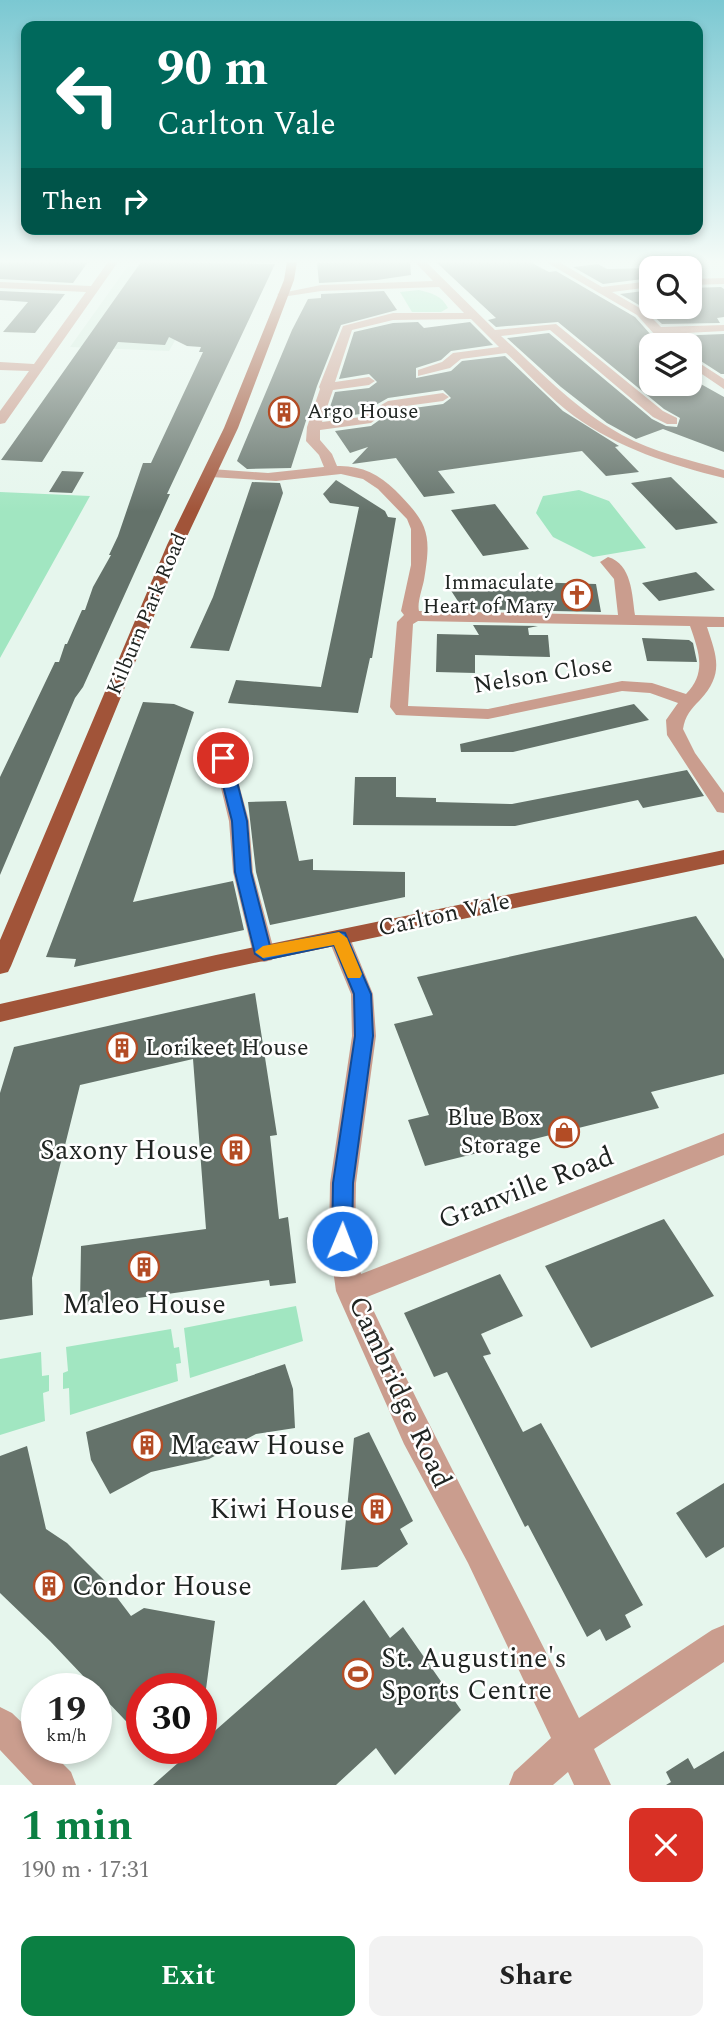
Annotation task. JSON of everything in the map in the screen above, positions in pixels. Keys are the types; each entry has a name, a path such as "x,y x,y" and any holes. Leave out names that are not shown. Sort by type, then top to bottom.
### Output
{"main road":[{"name":"Kilburn Park Road","path":"0,966 175,545 211,474 264,345"},
{"name":"Carlton Vale","path":"0,1013 724,857"}],"street":[{"path":"0,420 54,345"},
{"path":"331,468 325,454 313,441 314,427 341,345"},
{"path":"503,345 577,412 601,428 677,461 724,474"},
{"path":"575,345 658,414 672,421"},
{"path":"422,373 446,365 457,356 507,349"},
{"path":"0,366 38,368"},
{"path":"702,369 724,385"},
{"path":"325,387 369,381"},
{"path":"314,427 366,420 368,416 388,405 443,397"},
{"path":"211,474 278,477 331,468 370,476 384,484 417,522 420,533 410,611 415,615 724,622"},
{"path":"608,562 622,578 627,620"},
{"name":"Nelson Close","path":"415,615 405,622 399,707 402,711 488,713 622,686 652,688 689,701"},
{"path":"697,621 709,668 701,689 679,714 673,729 678,742 724,807"},
{"path":"223,758 239,821 243,872 264,954"},
{"name":"Cambridge Road","path":"339,938 362,994 364,1036 343,1183 342,1241 350,1291 415,1433 479,1552 593,1785"},
{"name":"Granville Road","path":"350,1291 724,1144"},
{"path":"527,1785 573,1742 724,1642"},
{"path":"0,1725 58,1785"}],"shaded area":[{"path":"71,345 172,345 169,351"}],"green space":[{"path":"579,490 609,501 646,548 593,557 553,537 536,513 543,496"},
{"path":"0,492 90,496 0,658"},
{"path":"296,1306 303,1341 190,1378 184,1328"},
{"path":"171,1329 174,1348 179,1347 181,1363 176,1364 178,1381 70,1415 69,1388 63,1389 63,1373 68,1371 66,1347"},
{"path":"41,1352 42,1376 49,1375 49,1391 43,1393 45,1421 0,1435 0,1359"}],"building":[{"path":"82,345 116,345 42,462 1,460"},
{"path":"237,345 167,494 170,494 83,687 75,698 0,875 0,777 55,662 59,662 65,644 82,610 85,610 93,587 111,555 143,463 151,463 203,352 199,352 201,347 187,346"},
{"name":"Argo House","path":"286,345 333,345 291,468 247,469 237,461"},
{"path":"350,345 491,345 451,351 441,360 416,368 416,378 451,371 462,361 505,356 563,411 619,446 615,447 639,472 606,476 582,451 438,471 455,493 424,497 396,458 352,464 368,447 350,453 335,431 371,426 392,411 443,404 451,398 443,390 388,398 360,414 326,419 335,392 369,388 377,382 369,374 339,379"},
{"path":"515,345 564,345 652,419 666,426 677,427 680,418 648,396 702,396 702,385 724,397 724,452 663,429 636,439 607,423 561,387"},
{"path":"586,345 639,345 639,388"},
{"path":"702,345 724,345 724,374 702,362"},
{"path":"62,471 84,472 72,493 49,492"},
{"path":"671,477 718,523 676,530 631,483"},
{"path":"336,480 385,511 388,517 396,518 372,658 358,713 228,703 236,680 321,687 359,507 330,503 323,494"},
{"path":"252,482 280,483 283,493 229,651 190,648 213,597"},
{"path":"495,504 529,549 483,556 451,510"},
{"path":"696,572 715,590 659,601 642,583"},
{"path":"492,581 596,584 601,612 463,609 450,589"},
{"path":"473,625 538,626 528,628 529,635 548,635 550,657 475,655 475,673 436,672 437,634 479,635"},
{"path":"642,638 689,640 693,643 697,662 647,661"},
{"path":"143,702 174,704 194,712 133,902 233,881 244,930 74,967 76,959 46,957"},
{"path":"634,704 649,720 513,752 461,752 460,744"},
{"path":"687,770 704,796 643,808 638,800 515,826 353,825 355,777 396,777 396,797 436,798 436,802 512,804"},
{"path":"286,801 299,861 313,859 313,870 405,872 405,897 270,925 256,872 248,802"},
{"path":"696,916 724,959 724,1074 651,1092 659,1108 425,1166 408,1120 429,1115 394,1024 433,1015 417,977"},
{"path":"255,993 277,1135 270,1136 279,1219 288,1217 296,1283 270,1286 269,1280 80,1306 81,1246 206,1229 193,1059 80,1085 32,1278 33,1315 0,1320 0,1093 14,1047"},
{"path":"664,1219 714,1296 591,1348 545,1266"},
{"path":"500,1274 523,1316 481,1334 491,1354 483,1356 523,1432 541,1423 643,1605 625,1615 631,1627 606,1641 600,1629 587,1637 528,1525 525,1527 447,1372 434,1377 404,1313"},
{"path":"285,1364 293,1389 295,1428 256,1434 209,1459 151,1472 110,1494 91,1460 86,1432"},
{"name":"Kiwi House","path":"369,1432 413,1521 400,1529 408,1544 377,1567 341,1570 354,1438"},
{"path":"27,1446 46,1529 67,1543 103,1579 131,1616 144,1608 215,1621 208,1673 126,1673 126,1721 112,1706 112,1673 80,1673 0,1593 0,1456"},
{"path":"724,1483 724,1547 706,1558 676,1513"},
{"name":"St. Augustine's Sports Centre","path":"364,1600 390,1638 403,1627 461,1710 395,1775 376,1748 336,1785 153,1785 177,1764 217,1764 217,1729"},
{"path":"724,1751 724,1785 666,1785 671,1782 666,1772 688,1758 694,1769"}],"slow traffic":[{"path":"263,952 264,954 339,938 354,974"}],"place":[{"name":"Argo House","path":"284,412"},
{"name":"Immaculate Heart of Mary","path":"577,595"},
{"name":"Lorikeet House","path":"122,1048"},
{"name":"Blue Box Storage","path":"564,1132"},
{"name":"Saxony House","path":"236,1150"},
{"name":"Maleo House","path":"144,1267"},
{"name":"Macaw House","path":"147,1445"},
{"name":"Kiwi House","path":"377,1509"},
{"name":"Condor House","path":"49,1586"},
{"name":"St. Augustine's Sports Centre","path":"358,1674"}],"route":[{"path":"223,758 239,821 243,872 264,954 339,938 362,994 364,1036 343,1183 342,1241"}]}
